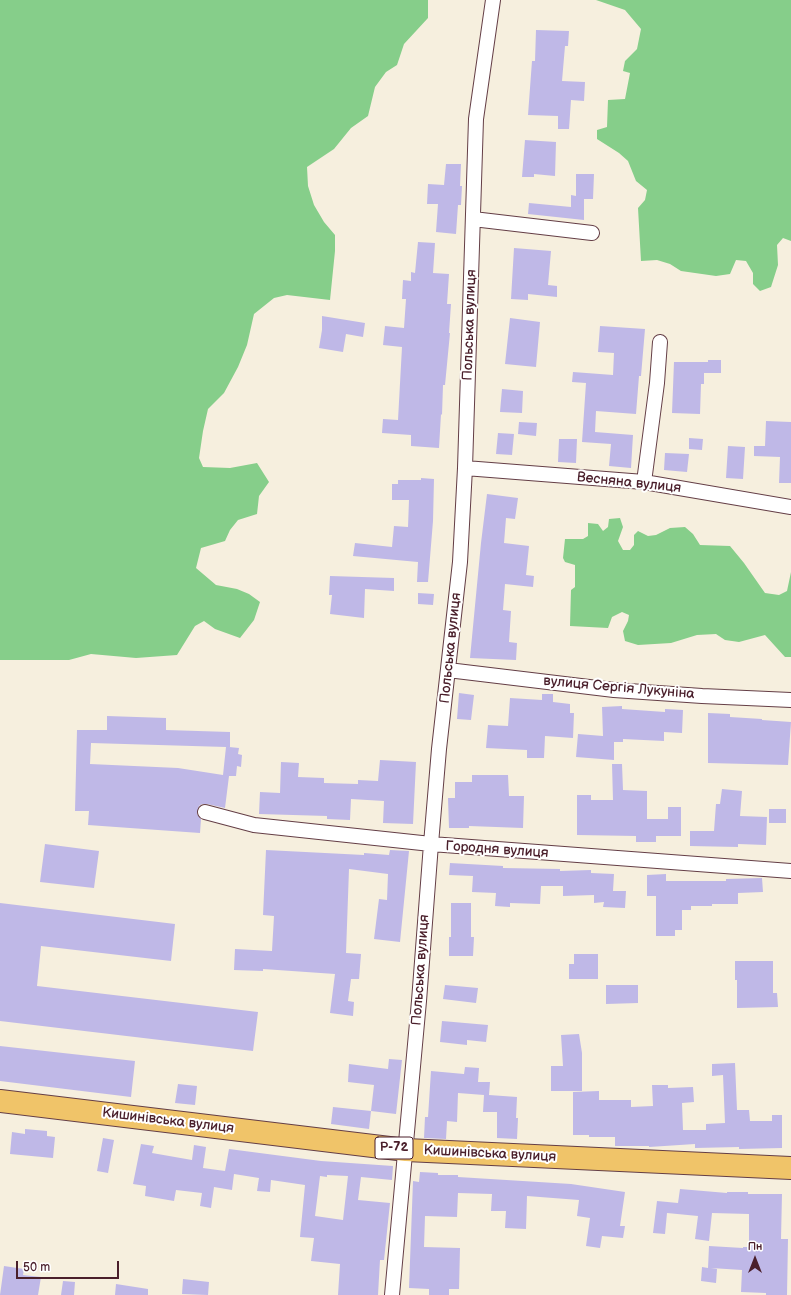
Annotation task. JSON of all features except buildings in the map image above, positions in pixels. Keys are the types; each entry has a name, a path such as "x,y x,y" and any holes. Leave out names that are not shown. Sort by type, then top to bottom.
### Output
{"main road":[{"name":"Кишинівська вулиця","path":"0,1101 406,1150 791,1168"}],"street":[{"name":"Польська вулиця","path":"392,1295 420,1002 439,749 460,562 465,468 476,119 493,0"},
{"path":"473,219 592,233"},
{"path":"644,482 657,383 660,342"},
{"name":"Весняна вулиця","path":"465,468 644,482 791,507"},
{"name":"вулиця Сергія Лукуніна","path":"448,670 614,690 791,700"},
{"name":"Городня вулиця","path":"205,812 254,825 431,844 791,871"}],"green space":[{"path":"0,0 428,0 428,18 404,44 397,65 386,72 375,87 368,116 351,128 334,149 307,167 308,186 314,205 324,222 335,235 335,251 330,300 287,295 274,298 254,314 247,345 238,367 224,393 208,409 199,458 203,467 230,468 257,463 269,482 259,496 257,514 238,520 230,530 225,541 201,548 196,568 216,585 237,589 249,594 260,602 254,620 240,638 215,629 204,621 195,626 177,655 136,658 91,654 69,660 0,660"},
{"path":"596,0 791,0 791,241 783,238 777,245 778,265 771,287 760,291 753,284 753,273 746,261 736,260 730,274 716,276 681,271 670,264 657,260 641,261 638,208 645,200 647,190 636,181 628,161 619,153 597,139 597,130 607,127 608,100 625,99 630,73 623,71 625,61 637,49 641,29 625,10"},
{"path":"620,518 623,527 618,541 623,550 630,550 634,545 634,535 638,531 648,536 656,535 670,528 685,527 693,534 700,545 730,546 765,593 779,595 787,591 791,572 791,657 785,657 765,635 739,642 725,640 716,634 697,635 671,643 638,645 625,641 623,631 629,615 622,612 612,617 608,628 570,626 571,590 575,587 575,565 565,562 563,558 565,539 583,539 588,536 588,523 598,524 603,531 608,527 609,519"}]}
